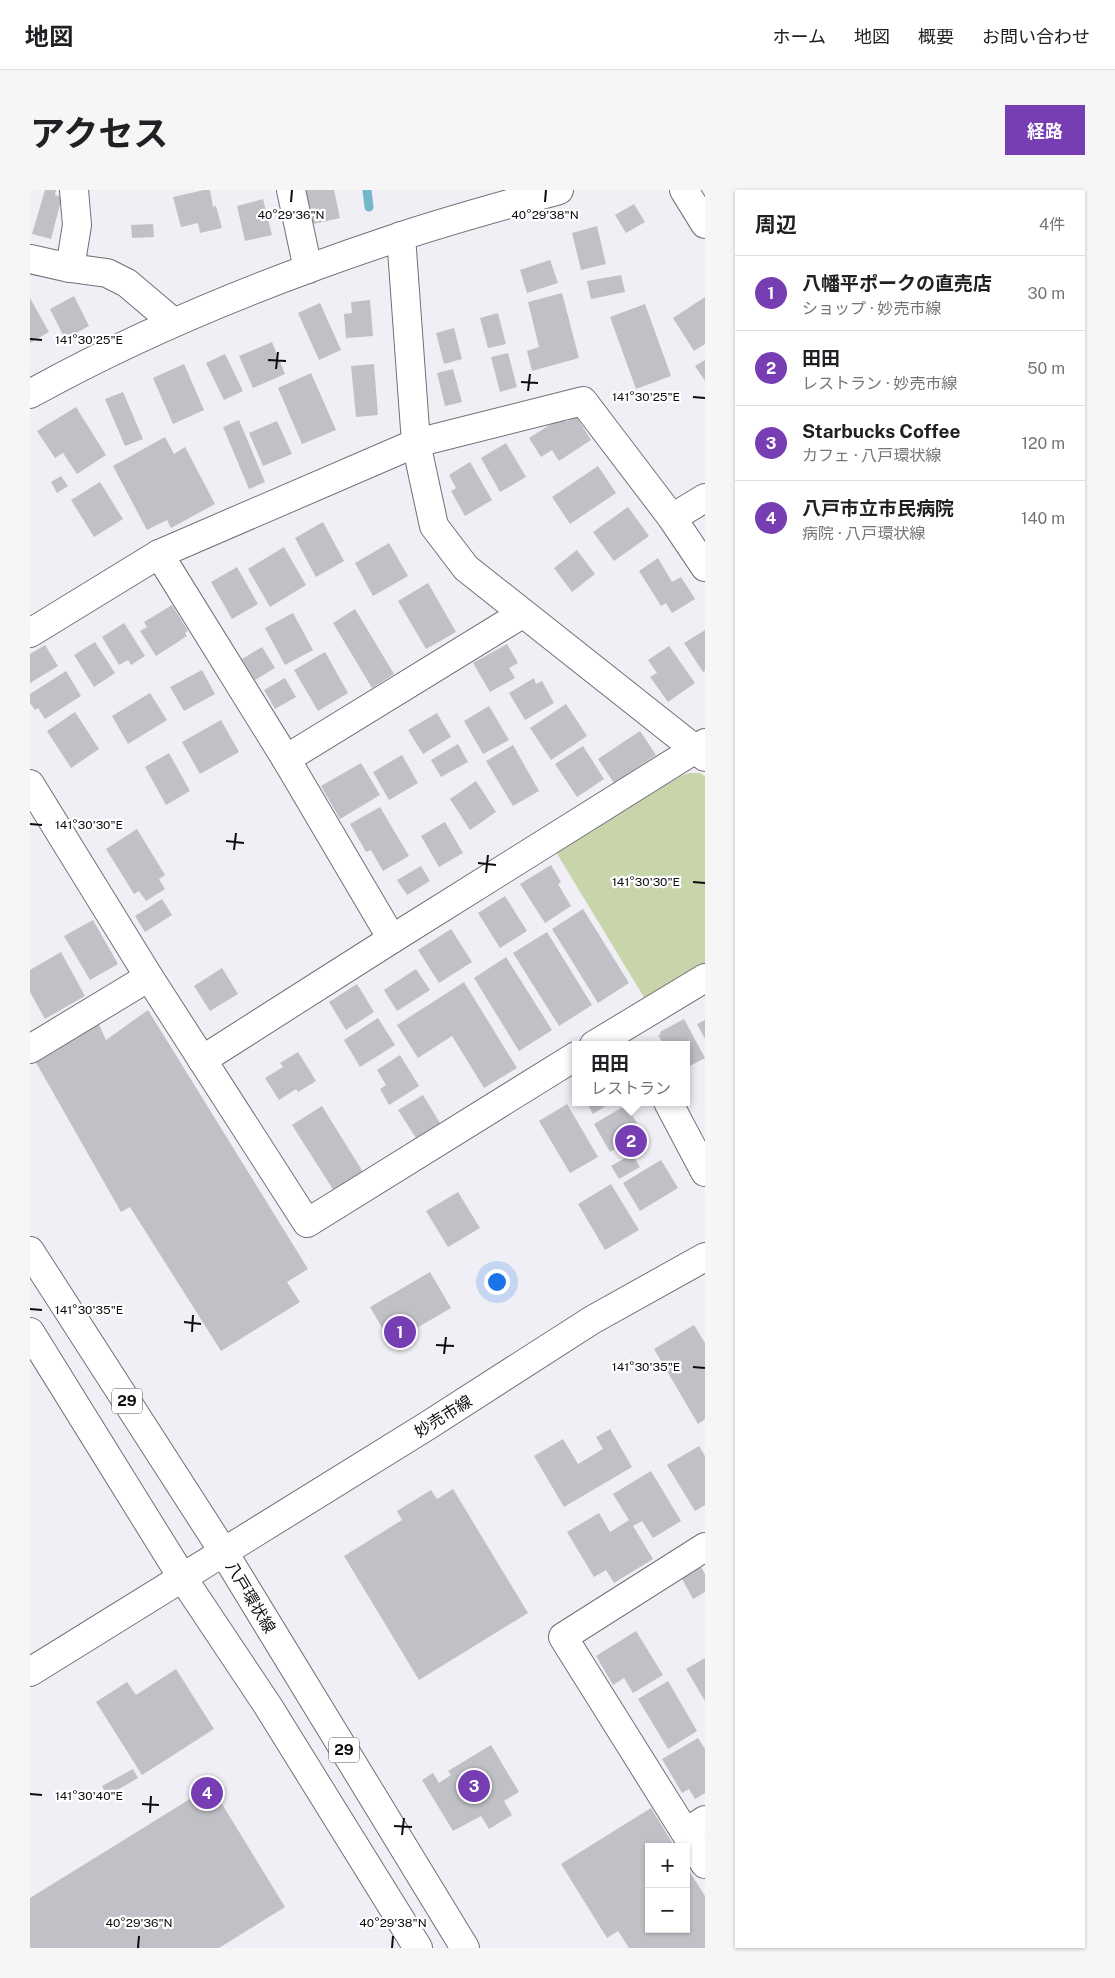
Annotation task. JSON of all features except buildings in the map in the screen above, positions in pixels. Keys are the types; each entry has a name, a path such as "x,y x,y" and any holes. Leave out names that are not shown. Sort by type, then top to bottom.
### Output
{"street":[{"path":"70,268 77,225 74,190"},
{"path":"291,190 308,269"},
{"path":"30,394 66,374 173,322 308,269 401,236 559,190"},
{"path":"684,190 705,224"},
{"path":"202,1060 392,939 702,750 522,614 466,568 434,526 416,442 401,236"},
{"path":"30,259 70,268 107,273 127,283 173,322"},
{"path":"30,632 159,554 416,442 584,401 672,518 705,567"},
{"path":"672,518 705,498"},
{"path":"159,554 286,759 392,939"},
{"path":"286,759 522,614"},
{"path":"30,784 149,977 306,1223 572,1058"},
{"path":"30,1049 149,977"},
{"path":"608,1041 632,1034 705,978"},
{"path":"670,1106 705,1172"},
{"name":"八戸環状線","path":"30,1251 223,1551 465,1948"},
{"name":"妙売市線","path":"30,1672 428,1426 592,1320 705,1257"},
{"name":"29","path":"30,1332 182,1577 268,1706 418,1948"},
{"path":"705,1547 563,1637 696,1826 705,1864"}],"green space":[{"path":"689,773 700,773 705,776 705,963 645,999 556,852 681,776"}],"waterway":[{"path":"367,190 369,207"}],"place":[{"name":"田田","path":"631,1141"},
{"name":"八幡平ポークの直売店","path":"400,1332"},
{"name":"Starbucks Coffee","path":"474,1786"},
{"name":"八戸市立市民病院","path":"207,1793"}]}
